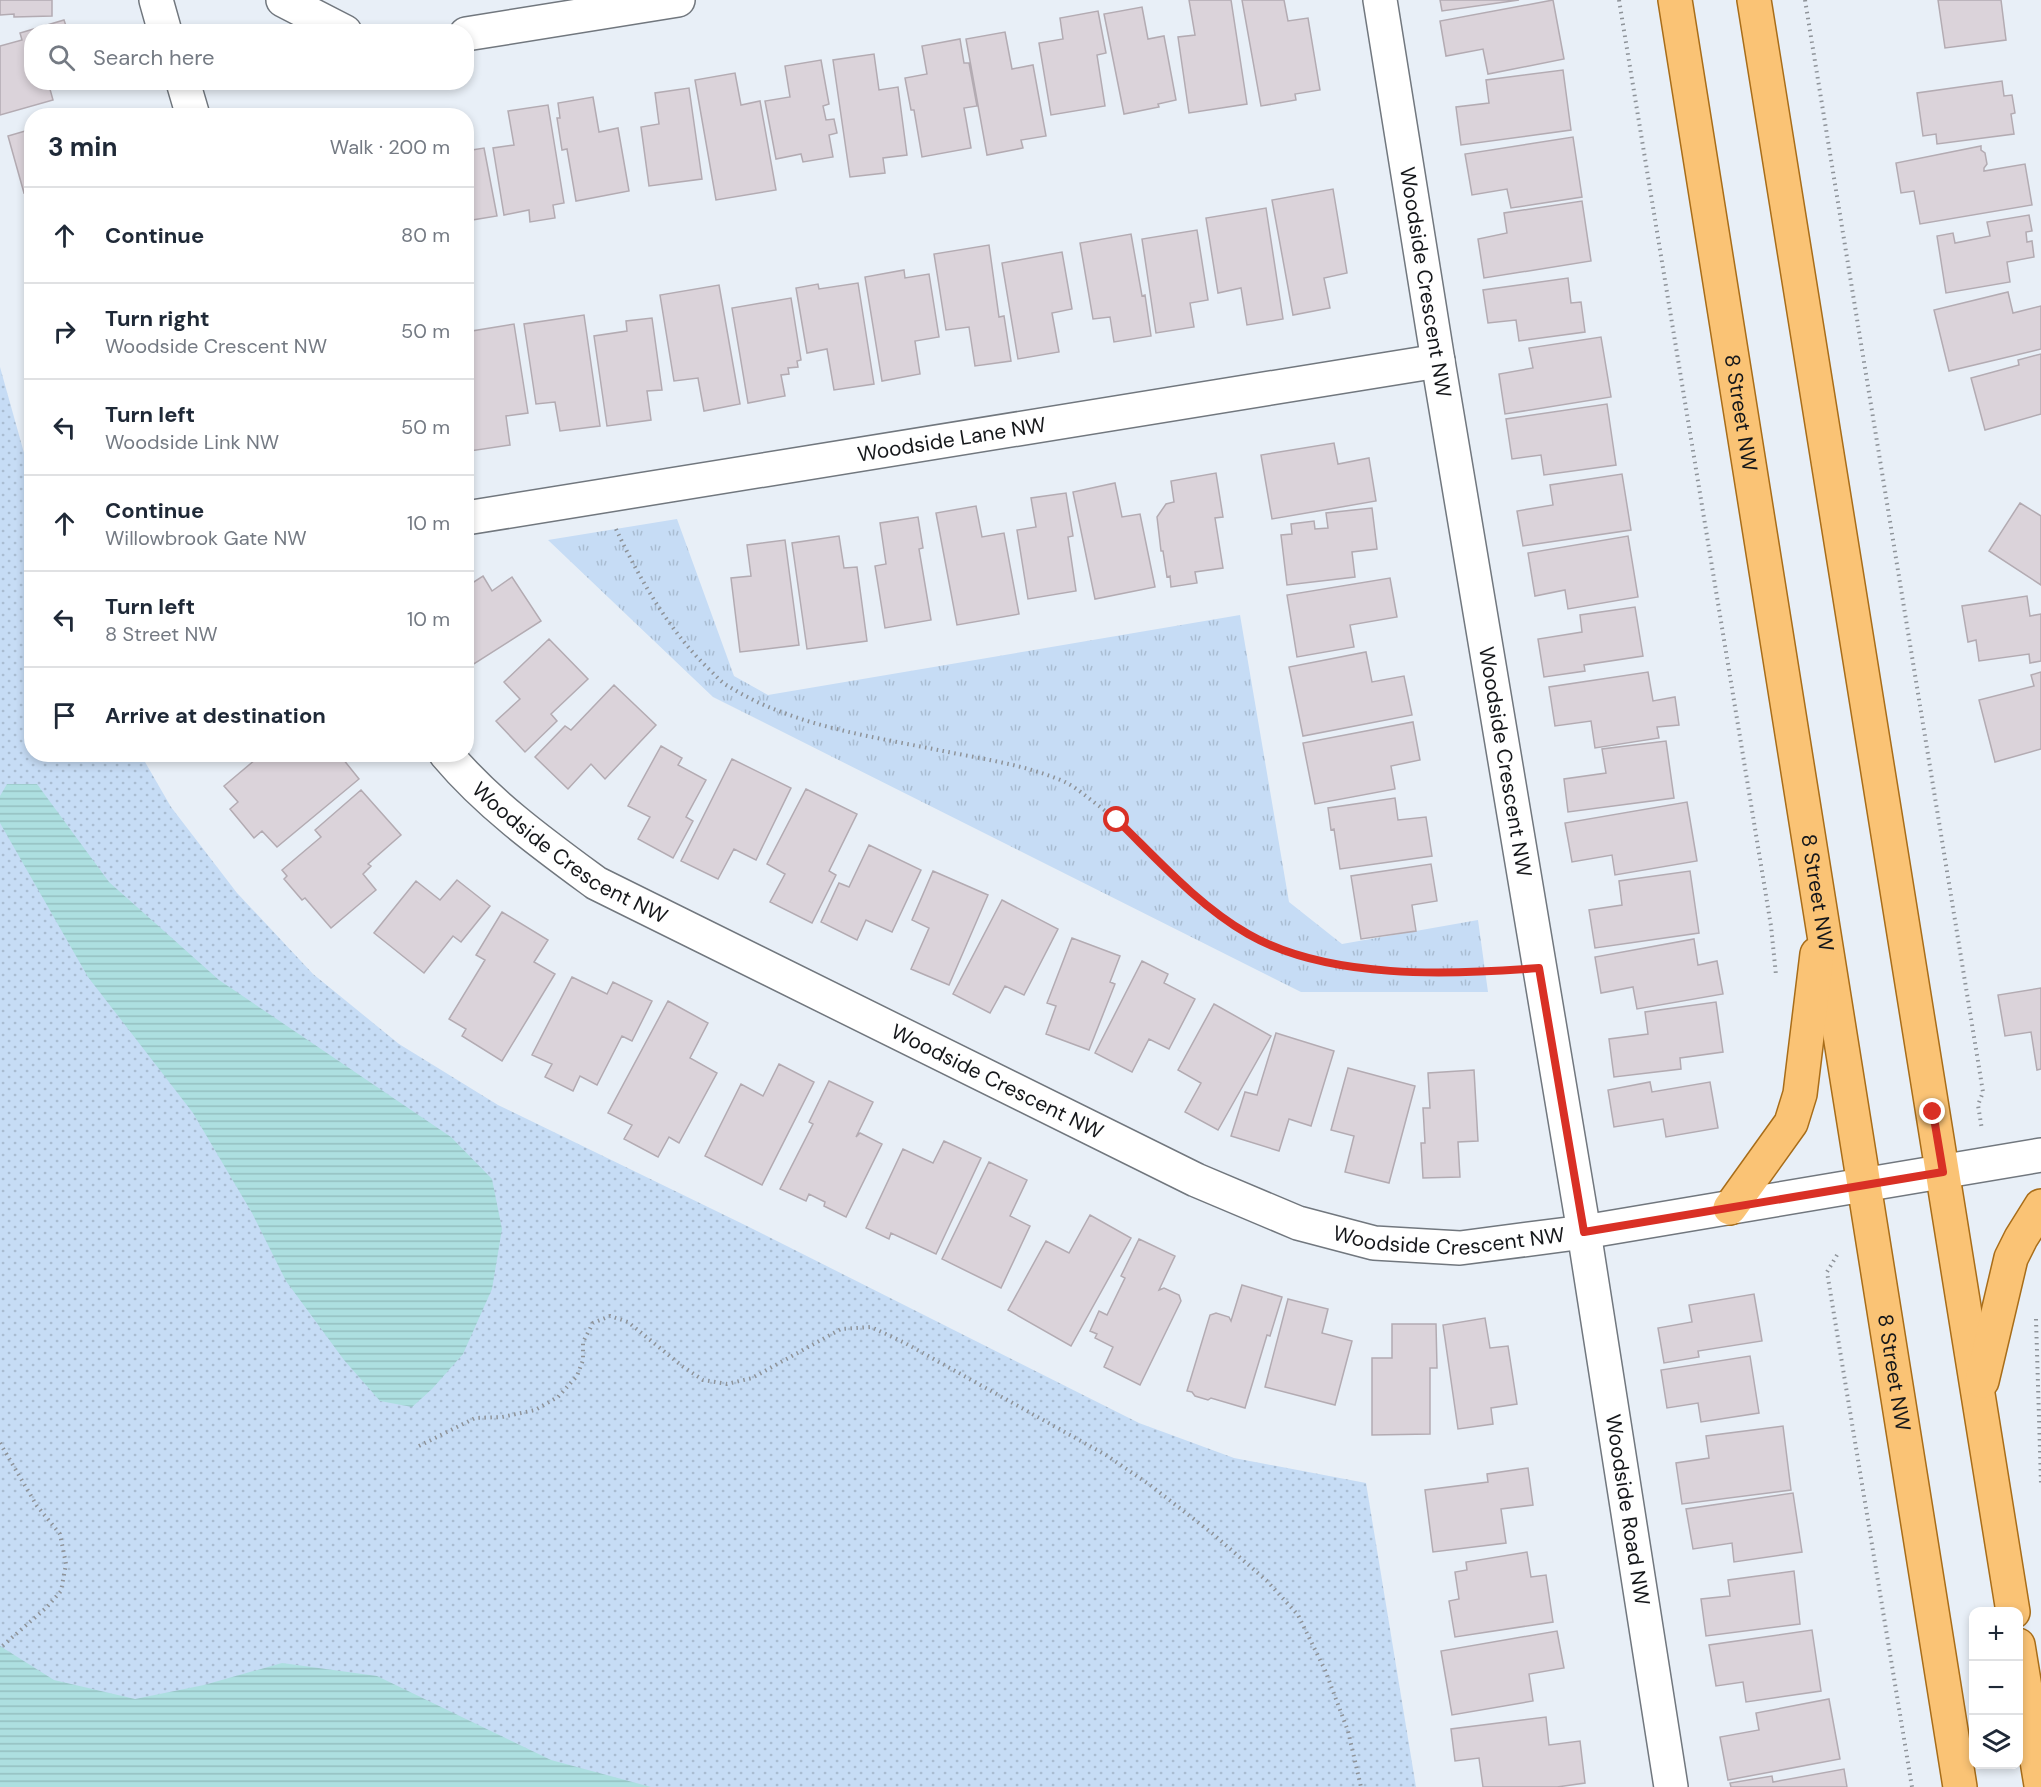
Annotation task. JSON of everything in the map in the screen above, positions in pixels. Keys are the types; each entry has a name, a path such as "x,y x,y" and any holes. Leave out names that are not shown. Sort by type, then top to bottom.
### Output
{"main road":[{"name":"8 Street NW","path":"1675,0 1960,1787"},
{"path":"1754,0 2012,1607"},
{"path":"1730,1208 1791,1123 1800,1095 1821,916"},
{"path":"1978,1397 2011,1258 2041,1206"},
{"path":"2022,1661 2041,1785"}],"street":[{"path":"156,0 163,24"},
{"path":"283,0 330,24"},
{"path":"474,33 678,0"},
{"name":"Woodside Crescent NW","path":"453,762 527,832 596,883 1206,1184 1298,1223 1374,1243 1460,1248 1584,1232 1380,0"},
{"path":"185,90 191,108"},
{"name":"Woodside Lane NW","path":"474,517 1438,361"},
{"path":"1584,1232 2041,1155"},
{"name":"Woodside Road NW","path":"1584,1232 1671,1787"}],"path":[{"path":"1619,0 1771,926 1776,982"},
{"path":"1805,0 1983,1092 1978,1105"},
{"path":"600,496 626,552 657,603 692,654 726,685 798,718 832,729 986,759 1031,770 1065,783 1117,820 1195,895 1224,918 1249,934 1305,957 1365,968 1460,974 1539,968"},
{"path":"1838,1255 1827,1272 1912,1787"},
{"path":"2036,1312 2041,1483"},
{"path":"419,1446 475,1418 502,1417 535,1410 558,1397 577,1376 583,1360 584,1342 593,1323 610,1316 628,1322 703,1380 727,1384 752,1378 841,1329 871,1328 904,1342 1106,1455 1213,1534 1267,1581 1298,1615 1325,1670 1348,1731 1361,1787"},
{"path":"0,1443 36,1506 60,1534 66,1564 61,1591 46,1608 0,1648"}],"green space":[{"path":"0,367 24,453 24,762 145,762 171,807 237,893 313,974 399,1044 498,1105 747,1226 1139,1423 1234,1458 1366,1483 1416,1787 0,1787"},
{"path":"677,519 734,676 768,695 1240,615 1289,902 1342,944 1478,920 1488,992 1301,992 713,697 548,540"}],"shaded area":[{"path":"7,784 37,784 109,882 219,980 451,1137 492,1179 502,1229 492,1289 463,1354 432,1389 412,1407 380,1401 344,1360 286,1281 252,1213 193,1113 88,977 0,823 0,796"},
{"path":"0,1646 54,1680 135,1699 204,1685 282,1663 377,1676 551,1760 651,1787 0,1787"}],"building":[{"path":"0,0 52,0 52,16 0,15"},
{"path":"1189,0 1231,0 1247,104 1189,113 1178,37 1195,35"},
{"path":"1242,0 1284,0 1288,21 1308,18 1320,90 1295,94 1296,100 1261,106"},
{"path":"1440,0 1519,0 1442,11"},
{"path":"1553,0 1564,59 1488,74 1483,49 1446,56 1440,21"},
{"path":"1938,0 2001,0 2006,40 1945,48"},
{"path":"1142,7 1148,39 1164,36 1176,100 1158,104 1159,107 1124,114 1104,14"},
{"path":"1098,11 1106,53 1097,55 1105,106 1051,115 1039,43 1063,39 1060,18"},
{"path":"64,20 65,24 50,24"},
{"path":"24,32 24,90 50,90 53,100 0,115 0,46 22,40 20,33"},
{"path":"1005,32 1012,69 1033,65 1046,136 1021,140 1023,148 987,155 966,39"},
{"path":"960,39 964,63 969,63 977,106 964,108 971,148 922,157 914,110 911,110 905,78 927,74 922,46"},
{"path":"874,54 879,90 898,87 907,155 883,158 885,173 850,177 833,60"},
{"path":"821,60 829,104 823,106 826,120 834,119 837,133 829,135 833,157 803,162 801,154 776,159 765,101 790,97 785,66"},
{"path":"1563,70 1571,130 1461,145 1456,107 1489,103 1486,80"},
{"path":"735,73 741,105 760,101 776,190 716,200 695,80"},
{"path":"2002,81 2004,96 2012,95 2015,113 2011,114 2014,134 1937,144 1936,134 1923,136 1917,93"},
{"path":"689,88 702,179 649,186 641,127 659,124 655,93"},
{"path":"593,97 599,132 618,128 629,191 576,201 567,149 562,150 557,118 560,118 558,103"},
{"path":"548,105 564,203 553,205 555,218 530,222 529,210 504,215 493,148 514,145 508,111"},
{"path":"24,131 24,193 8,136"},
{"path":"1573,137 1582,197 1511,208 1507,189 1472,195 1465,154"},
{"path":"1981,146 1987,164 1984,171 2025,164 2032,205 1920,224 1914,191 1901,193 1896,163"},
{"path":"484,148 497,216 474,220 474,150"},
{"path":"1333,189 1347,273 1324,278 1330,308 1293,315 1272,200"},
{"path":"1582,201 1591,261 1484,278 1478,239 1507,233 1504,213"},
{"path":"1266,208 1283,319 1247,325 1241,288 1218,293 1206,218"},
{"path":"2029,215 2032,231 2026,232 2027,242 2032,241 2034,257 2007,262 2010,282 1946,293 1937,236 1953,233 1955,243 1990,236 1987,222"},
{"path":"1197,230 1208,300 1190,303 1194,327 1156,333 1142,239"},
{"path":"1131,234 1142,296 1145,295 1151,336 1114,342 1110,317 1093,319 1080,243"},
{"path":"989,245 999,317 1004,316 1011,361 975,366 969,327 946,330 934,254"},
{"path":"1062,252 1072,309 1052,313 1059,352 1018,359 1002,263"},
{"path":"904,270 905,278 929,274 939,337 915,341 920,374 882,381 865,277"},
{"path":"1568,278 1571,303 1581,302 1585,332 1519,341 1516,320 1488,323 1483,290"},
{"path":"858,283 874,384 834,390 827,349 807,353 796,288 818,284 819,289"},
{"path":"719,285 740,404 704,411 698,378 674,381 660,295"},
{"path":"2008,292 2013,313 2041,306 2041,349 1949,371 1934,310"},
{"path":"791,298 801,360 797,361 798,367 788,368 789,374 781,375 785,396 748,403 732,308"},
{"path":"584,315 600,426 560,431 555,402 536,404 524,324"},
{"path":"652,318 662,390 647,391 651,420 607,426 594,336 627,331 626,321"},
{"path":"514,324 528,413 506,416 510,445 474,450 474,331"},
{"path":"1601,337 1611,397 1505,414 1499,374 1533,368 1529,348"},
{"path":"2041,354 2041,414 1985,430 1971,378 2019,365 2018,360"},
{"path":"1607,404 1616,465 1544,475 1541,455 1512,459 1506,419"},
{"path":"1334,443 1338,464 1369,458 1376,501 1272,519 1261,455"},
{"path":"1216,473 1223,517 1215,518 1223,568 1195,572 1197,583 1171,587 1170,576 1167,577 1163,551 1161,551 1157,517 1166,504 1174,502 1171,481"},
{"path":"1622,474 1631,530 1523,546 1517,511 1553,505 1550,485"},
{"path":"1115,483 1122,517 1140,514 1155,587 1095,599 1073,492"},
{"path":"1066,493 1073,536 1068,537 1076,591 1028,599 1017,530 1036,527 1031,498"},
{"path":"2020,503 2041,516 2041,585 1989,551"},
{"path":"976,506 982,537 1004,533 1019,614 957,625 936,513"},
{"path":"1372,508 1377,549 1352,552 1355,577 1287,585 1281,535 1292,534 1291,524 1314,521 1315,529 1328,528 1326,513"},
{"path":"918,517 923,548 919,549 931,620 885,628 875,566 886,564 880,523"},
{"path":"839,536 844,568 857,567 867,641 807,649 792,543"},
{"path":"1628,536 1638,597 1568,609 1565,590 1535,596 1528,553"},
{"path":"785,540 799,645 740,652 731,578 751,576 747,545"},
{"path":"483,576 492,591 512,577 541,621 474,664 474,582"},
{"path":"1390,578 1397,617 1350,625 1354,647 1297,657 1287,595"},
{"path":"2027,596 2030,616 2041,614 2041,661 2030,663 2029,654 1979,661 1976,640 1968,642 1962,606"},
{"path":"1635,607 1643,656 1584,665 1585,671 1544,677 1538,639 1582,632 1580,615"},
{"path":"549,639 588,679 551,714 557,721 525,752 496,721 520,699 504,682"},
{"path":"1366,652 1372,682 1404,676 1412,715 1303,736 1289,667"},
{"path":"1648,672 1653,701 1675,697 1679,725 1657,727 1659,738 1595,748 1591,721 1555,726 1549,687"},
{"path":"2041,672 2041,749 1995,762 1979,700 2034,686 2031,675"},
{"path":"614,685 656,725 605,779 591,764 568,789 535,757 565,726 571,730"},
{"path":"1413,722 1420,760 1391,766 1395,789 1315,804 1303,743"},
{"path":"1666,741 1674,798 1568,812 1564,779 1606,773 1602,749"},
{"path":"661,746 682,758 678,765 706,780 686,817 693,821 673,858 638,839 650,817 628,806"},
{"path":"732,759 791,788 756,860 734,849 718,879 681,861"},
{"path":"252,762 345,762 359,779 277,847 262,831 254,838 230,809 238,802 224,786"},
{"path":"806,789 857,814 829,871 836,875 812,923 770,902 785,874 767,864"},
{"path":"361,790 401,835 368,864 371,866 363,874 376,890 331,928 305,898 302,900 284,879 287,876 282,870 321,837 315,830"},
{"path":"1395,798 1398,820 1426,817 1432,856 1340,869 1334,829 1331,830 1328,808"},
{"path":"1687,802 1697,861 1615,875 1612,855 1572,862 1565,823"},
{"path":"869,845 921,870 892,932 866,920 857,940 821,922 839,883 849,887"},
{"path":"1431,864 1437,901 1412,905 1416,931 1361,939 1351,876"},
{"path":"933,871 988,895 949,985 911,969 929,928 912,920"},
{"path":"1690,871 1699,933 1595,948 1589,910 1622,905 1619,881"},
{"path":"457,880 490,906 461,942 453,936 424,973 374,933 416,881 440,900"},
{"path":"1002,900 1058,929 1024,995 1005,986 990,1013 953,994"},
{"path":"502,912 548,940 534,962 555,974 502,1061 462,1036 466,1029 449,1019 485,960 476,955"},
{"path":"1072,938 1120,956 1110,982 1115,984 1089,1050 1046,1034 1056,1006 1047,1003"},
{"path":"1694,939 1698,965 1717,961 1723,994 1637,1009 1633,987 1601,993 1595,957"},
{"path":"1142,961 1168,974 1164,983 1195,999 1169,1049 1149,1039 1132,1072 1095,1053"},
{"path":"572,977 607,994 613,982 652,1001 632,1041 622,1036 597,1085 580,1076 573,1091 545,1077 552,1064 532,1055"},
{"path":"2041,988 2041,1069 2037,1070 2031,1032 2005,1036 1998,995"},
{"path":"668,1001 708,1023 690,1058 717,1073 679,1143 669,1137 658,1157 624,1139 632,1125 608,1113"},
{"path":"1716,1002 1723,1052 1680,1058 1681,1069 1614,1077 1609,1039 1648,1034 1645,1012"},
{"path":"1214,1004 1271,1036 1218,1130 1185,1112 1201,1083 1178,1070"},
{"path":"1276,1033 1334,1051 1311,1126 1289,1119 1279,1151 1231,1136 1245,1092 1257,1095"},
{"path":"779,1064 814,1082 762,1185 705,1156 741,1084 763,1096"},
{"path":"1348,1068 1415,1086 1389,1183 1345,1172 1354,1136 1331,1130"},
{"path":"1474,1070 1478,1141 1458,1142 1460,1177 1423,1178 1421,1143 1425,1143 1423,1108 1430,1108 1428,1073"},
{"path":"829,1081 873,1102 856,1137 860,1133 882,1144 846,1217 824,1206 825,1202 809,1194 806,1201 780,1189 813,1124 809,1122"},
{"path":"1650,1082 1652,1092 1710,1082 1718,1128 1666,1137 1663,1119 1614,1127 1608,1090"},
{"path":"944,1141 981,1158 936,1254 891,1233 889,1239 866,1228 903,1149 933,1163"},
{"path":"989,1162 1027,1180 1010,1216 1030,1226 1001,1288 942,1259"},
{"path":"1090,1215 1131,1238 1071,1346 1008,1310 1046,1241 1069,1253"},
{"path":"1139,1239 1175,1256 1159,1290 1164,1288 1179,1295 1181,1301 1140,1385 1104,1367 1113,1347 1095,1338 1097,1334 1090,1331 1099,1311 1107,1315 1125,1278 1121,1276"},
{"path":"1242,1285 1282,1297 1270,1336 1267,1335 1245,1408 1211,1398 1208,1400 1187,1391 1210,1315 1216,1313 1229,1317 1231,1321"},
{"path":"1754,1294 1762,1341 1698,1351 1699,1357 1664,1363 1658,1328 1692,1322 1689,1305"},
{"path":"1288,1299 1328,1309 1322,1333 1352,1341 1335,1405 1265,1387"},
{"path":"1485,1318 1490,1348 1508,1346 1517,1404 1491,1408 1493,1424 1458,1429 1443,1325"},
{"path":"1392,1324 1436,1324 1437,1368 1430,1368 1430,1434 1372,1435 1372,1358 1392,1358"},
{"path":"1750,1356 1759,1413 1701,1422 1698,1403 1667,1408 1661,1370"},
{"path":"1783,1426 1791,1490 1682,1504 1676,1463 1709,1458 1706,1436"},
{"path":"1528,1468 1533,1505 1501,1509 1506,1543 1433,1552 1425,1490 1488,1482 1487,1474"},
{"path":"1793,1493 1802,1552 1734,1562 1732,1543 1693,1549 1686,1509"},
{"path":"1527,1552 1531,1577 1546,1575 1553,1622 1455,1637 1449,1601 1459,1599 1455,1572 1467,1570 1466,1562"},
{"path":"1794,1571 1800,1624 1706,1636 1701,1599 1730,1596 1728,1580"},
{"path":"1812,1630 1821,1691 1746,1702 1743,1682 1716,1686 1709,1645"},
{"path":"1557,1631 1564,1668 1529,1674 1533,1701 1452,1715 1441,1651"},
{"path":"1829,1699 1840,1759 1728,1780 1720,1737 1759,1730 1756,1713"},
{"path":"1546,1717 1549,1745 1580,1741 1585,1783 1557,1787 1483,1787 1479,1758 1455,1761 1451,1729"},
{"path":"1844,1769 1847,1787 1731,1787 1730,1783 1772,1776 1773,1782"}],"route":[{"path":"1117,820 1195,895 1224,918 1249,934 1305,957 1365,968 1460,974 1539,968 1584,1232 1943,1172 1933,1112"}]}
